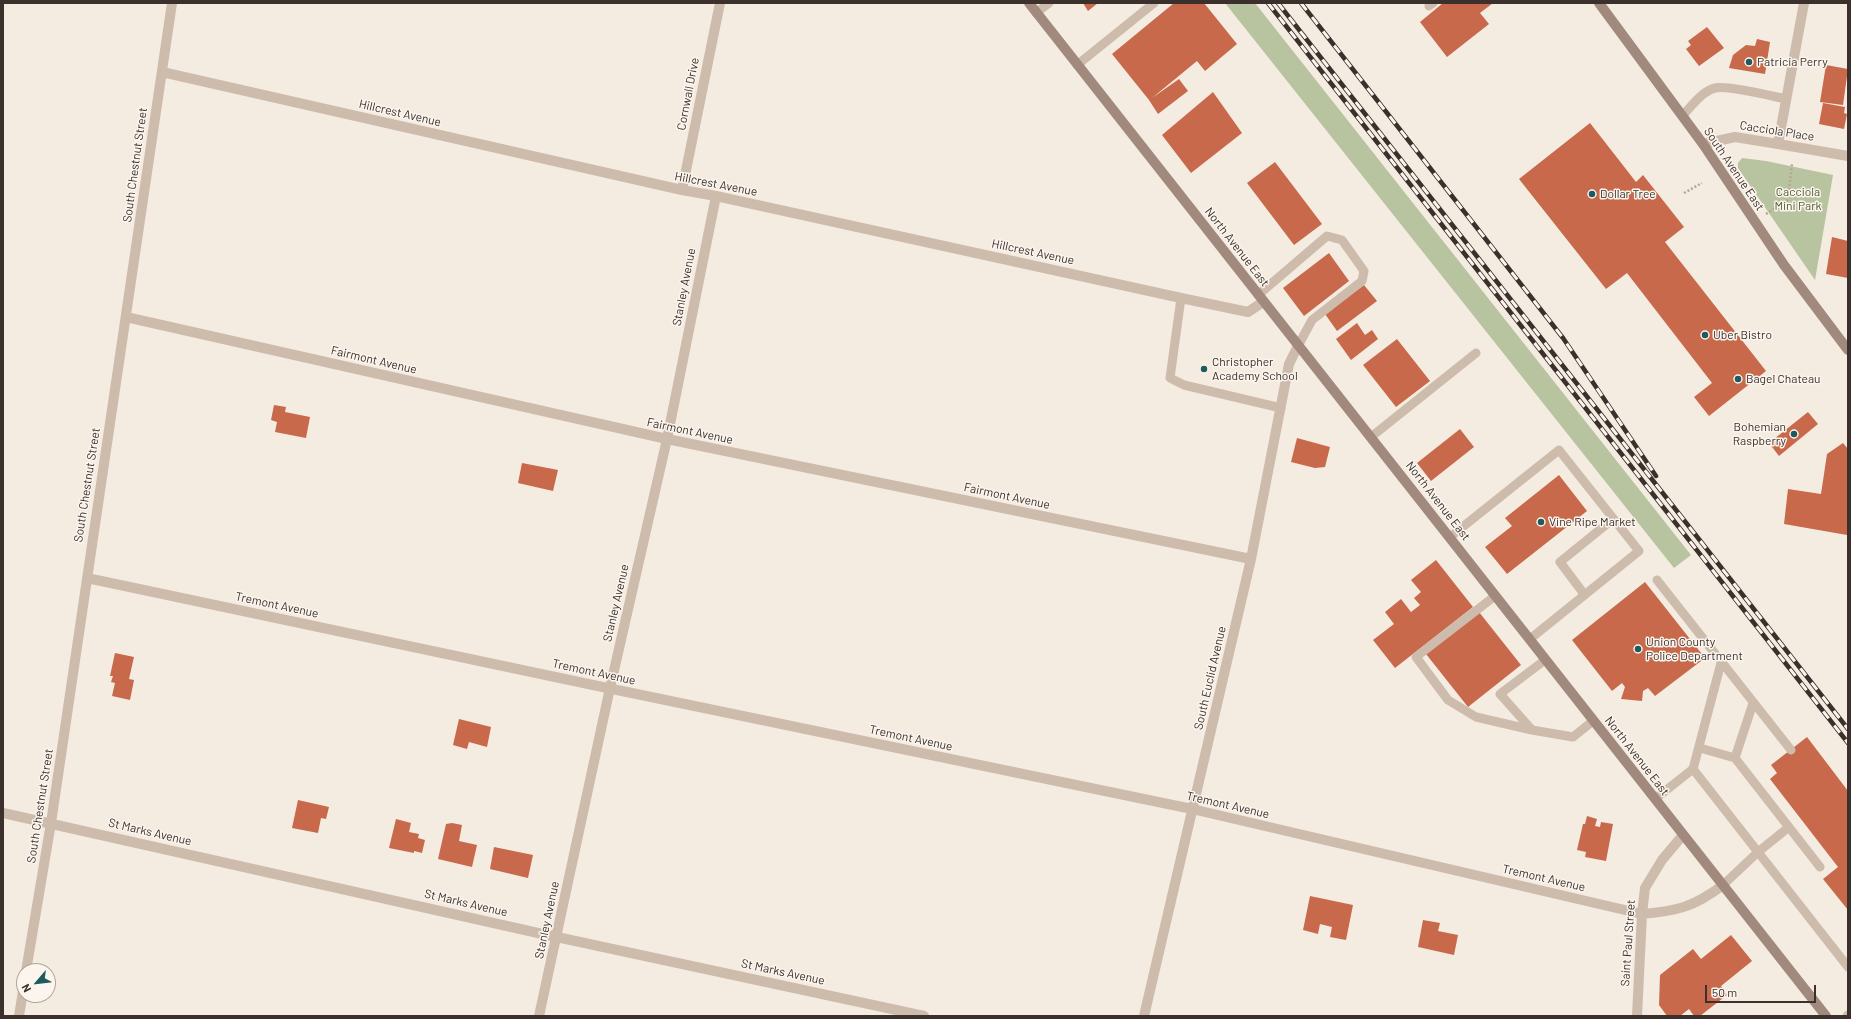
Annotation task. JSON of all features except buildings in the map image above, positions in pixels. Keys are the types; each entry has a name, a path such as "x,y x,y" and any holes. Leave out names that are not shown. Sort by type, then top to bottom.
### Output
{"main road":[{"name":"North Avenue East","path":"1029,3 1260,299 1450,537 1545,660 1826,1016"},
{"name":"South Avenue East","path":"1598,3 1703,144 1784,265 1848,350"}],"street":[{"name":"South Chestnut Street","path":"27,963 51,823 172,3"},
{"name":"Cornwall Drive","path":"682,190 720,3"},
{"path":"1778,144 1804,3"},
{"name":"Hillcrest Avenue","path":"162,72 682,190 716,196 1248,312 1260,299"},
{"name":"Cacciola Place","path":"1703,144 1735,138 1848,156"},
{"name":"Stanley Avenue","path":"539,1016 610,688 667,440 716,196"},
{"name":"Fairmont Avenue","path":"126,317 667,440 1251,559"},
{"name":"South Euclid Avenue","path":"1144,1016 1251,559 1289,364 1298,346"},
{"name":"Tremont Avenue","path":"87,578 1192,809 1642,914 1668,912 1687,907 1707,897 1723,885"},
{"name":"St Marks Avenue","path":"3,813 924,1016"},
{"name":"Saint Paul Street","path":"1637,1016 1642,914 1645,888 1662,860 1683,835"},
{"path":"19,1016 21,1003"}],"lane":[{"path":"1036,13 1049,3"},
{"path":"1078,65 1154,3"},
{"path":"1682,116 1707,92 1715,88 1765,94 1786,99"},
{"path":"1260,299 1327,236 1342,240 1364,271 1362,281 1312,320 1298,346"},
{"path":"1181,298 1170,378 1184,385 1281,408"},
{"path":"1371,437 1476,353"},
{"path":"1450,537 1559,450 1639,552 1584,594 1530,639"},
{"path":"1584,594 1560,562 1613,519"},
{"path":"1657,580 1790,750"},
{"path":"1495,596 1416,657 1448,700 1476,717 1532,730 1573,737 1593,721"},
{"path":"1532,730 1500,694 1545,660"},
{"path":"1655,800 1693,769 1700,748 1722,663"},
{"path":"1735,758 1753,703"},
{"path":"1700,748 1735,758 1820,867"},
{"path":"1693,769 1848,966"},
{"path":"1723,885 1758,852 1789,828"}],"path":[{"path":"1766,214 1788,200 1792,164"},
{"path":"1684,193 1702,183"}],"green space":[{"path":"1225,3 1255,3 1691,555 1674,568"},
{"name":"Cacciola Mini Park","path":"1742,158 1766,161 1833,175 1815,280 1738,168 1738,163"}],"railway":[{"path":"1268,3 1848,743"},
{"path":"1278,3 1848,729"},
{"path":"1301,3 1563,338 1656,476"}],"place":[{"name":"Patricia Perry","path":"1749,62"},
{"name":"Dollar Tree","path":"1592,194"},
{"name":"Uber Bistro","path":"1705,335"},
{"name":"Christopher Academy School","path":"1204,369"},
{"name":"Bagel Chateau","path":"1738,379"},
{"name":"Bohemian Raspberry","path":"1794,434"},
{"name":"Vine Ripe Market","path":"1541,522"},
{"name":"Union County Police Department","path":"1638,649"}]}
